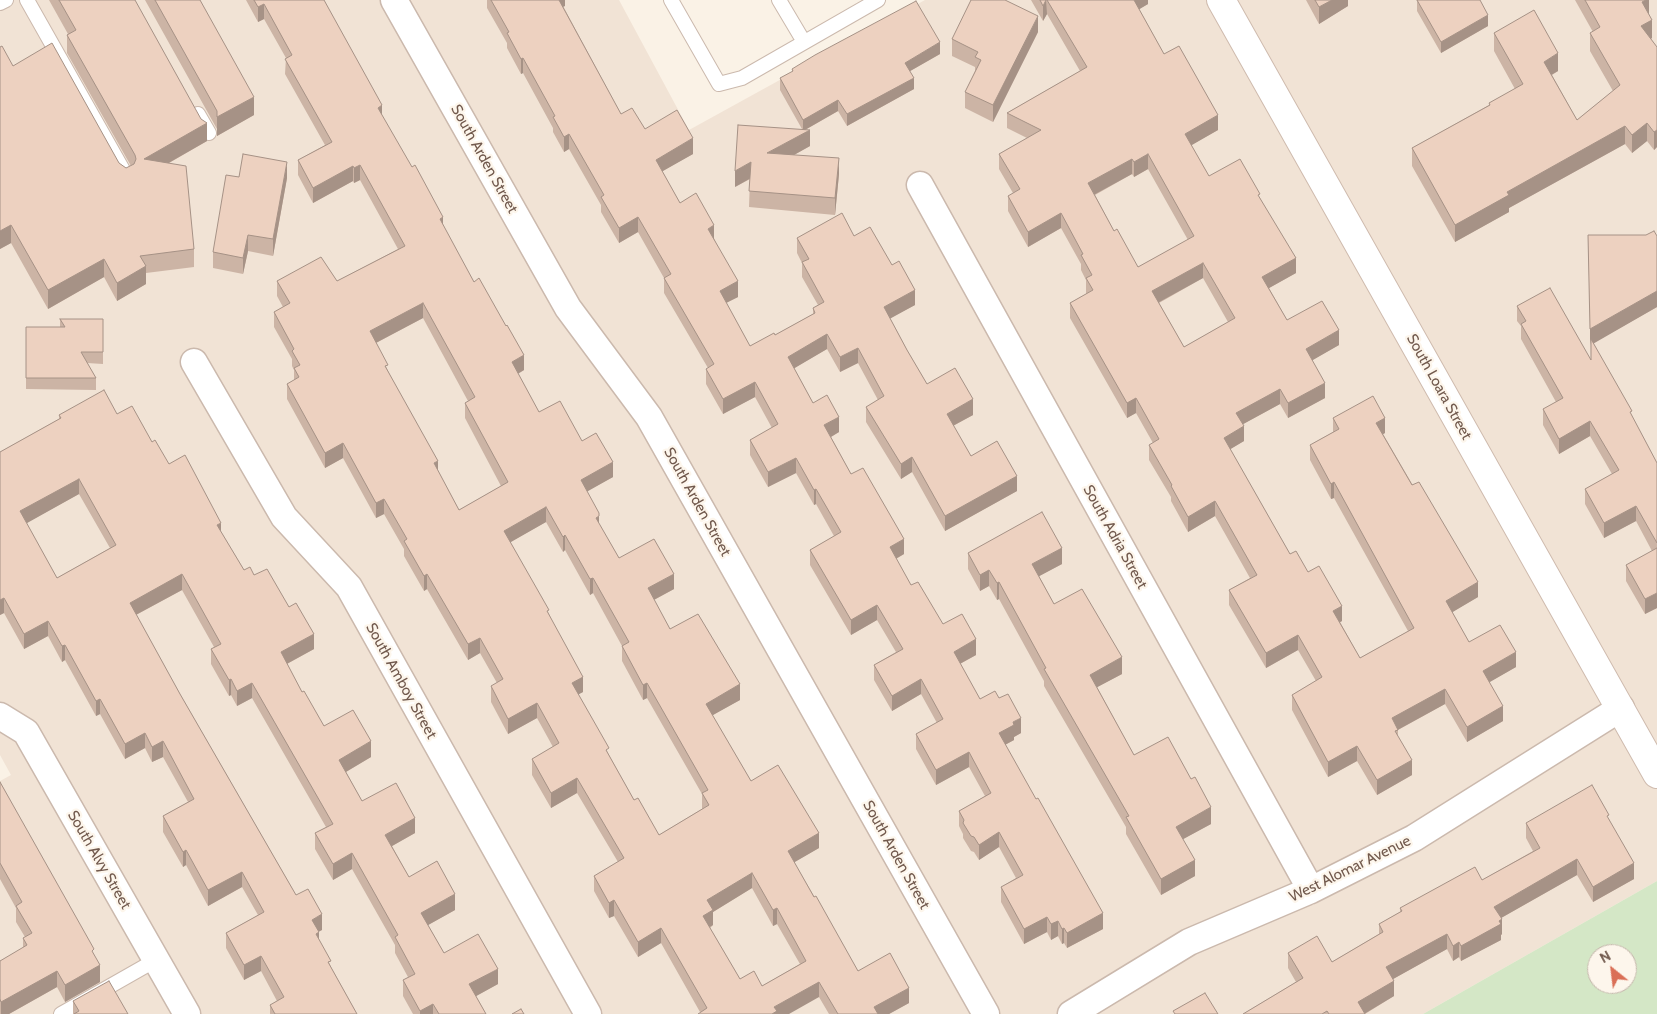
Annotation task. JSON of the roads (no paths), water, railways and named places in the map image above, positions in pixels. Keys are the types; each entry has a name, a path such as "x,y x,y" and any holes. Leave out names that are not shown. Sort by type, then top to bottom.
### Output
{"street":[{"name":"South Arden Street","path":"394,0 568,308 649,417 986,1014"},
{"name":"South Loara Street","path":"1221,0 1657,774"},
{"name":"South Adria Street","path":"920,184 1311,890"},
{"name":"South Amboy Street","path":"194,362 284,517 349,587 588,1014"},
{"name":"West Alomar Avenue","path":"1071,1014 1189,942 1311,890 1414,838 1621,708"},
{"name":"South Alvy Street","path":"0,716 26,732 187,1014"}],"lane":[{"path":"0,3 6,0"},
{"path":"27,0 127,177"},
{"path":"671,0 719,84 742,78 878,0"},
{"path":"779,0 804,42"},
{"path":"190,100 209,133"},
{"path":"61,1014 156,960"}]}
